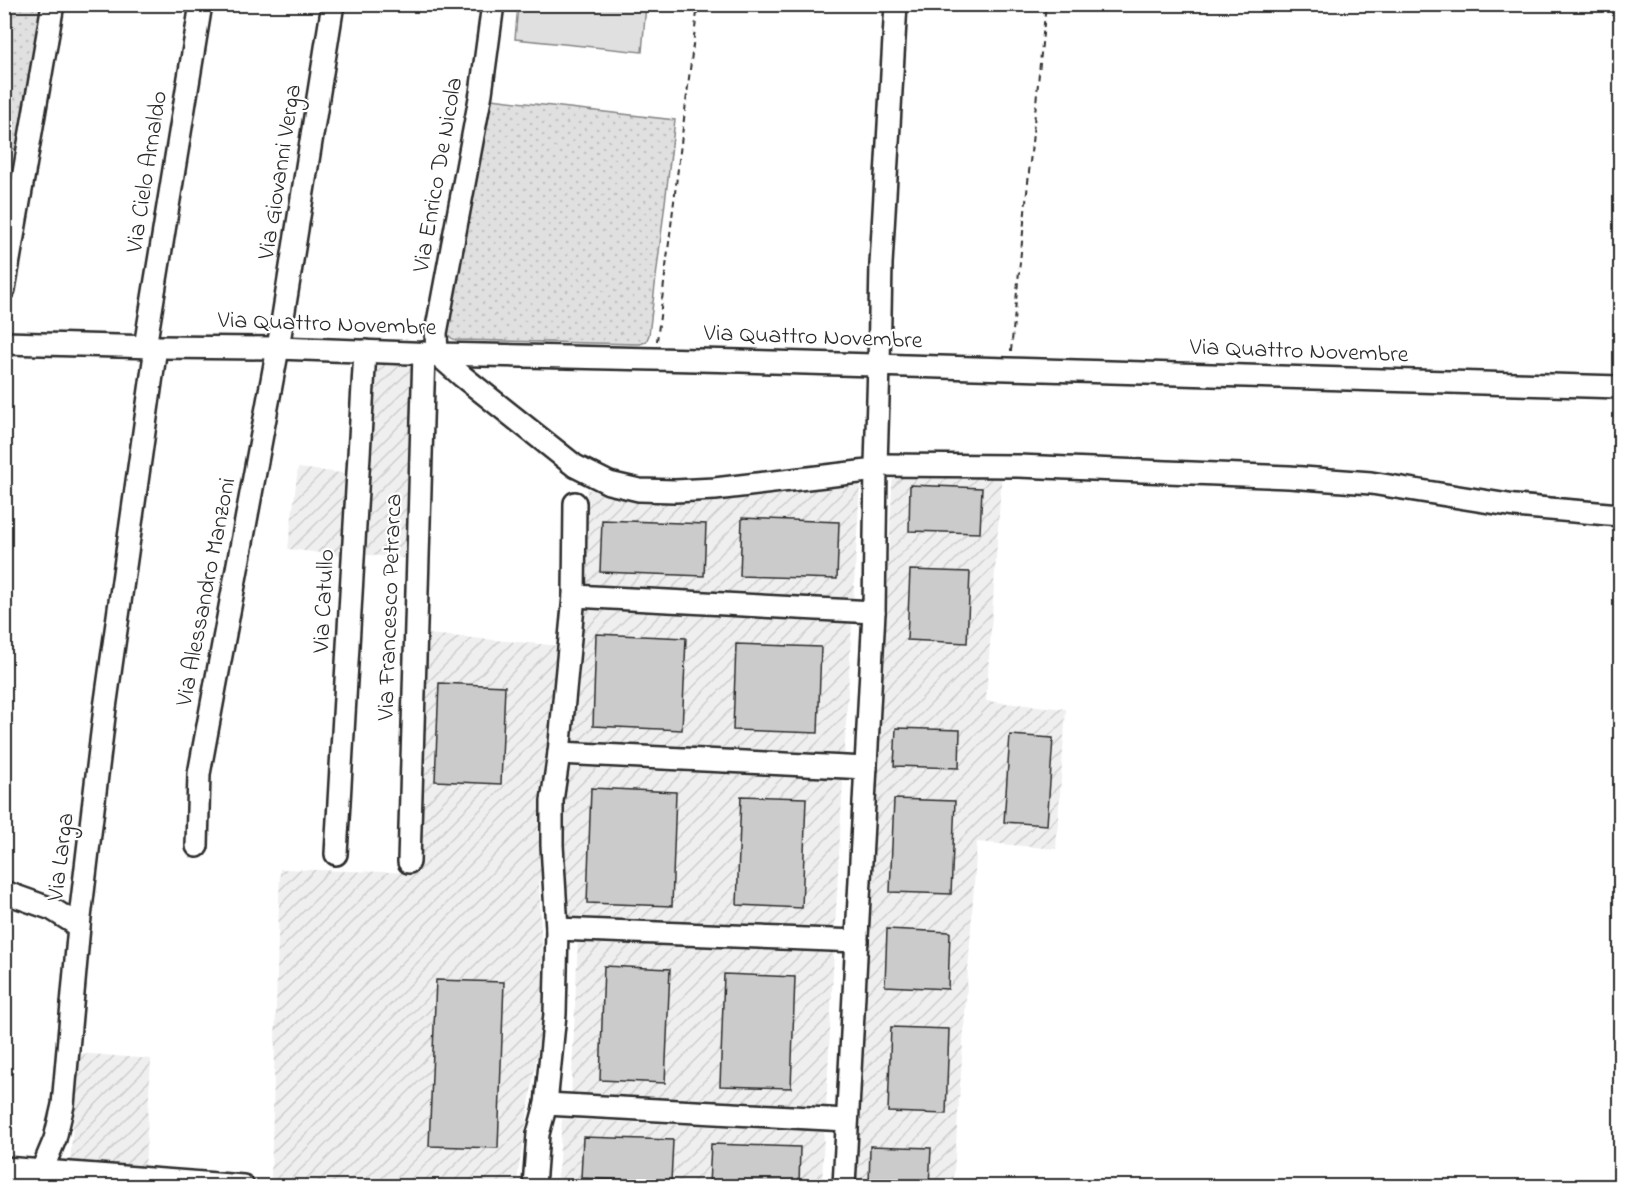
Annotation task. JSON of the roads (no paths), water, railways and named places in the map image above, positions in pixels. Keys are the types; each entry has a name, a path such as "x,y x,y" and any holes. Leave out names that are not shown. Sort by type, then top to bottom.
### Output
{"street":[{"path":"4,289 53,4"},
{"name":"Via Cielo Arnaldo","path":"151,347 201,4"},
{"name":"Via Giovanni Verga","path":"278,348 333,4"},
{"name":"Via Enrico De Nicola","path":"431,354 481,93 493,4"},
{"path":"844,1186 874,612 880,264 896,4"},
{"name":"Via Quattro Novembre","path":"4,343 278,348 1620,387"},
{"name":"Via Larga","path":"42,1170 55,1139 63,1105 79,926 151,347"},
{"name":"Via Alessandro Manzoni","path":"197,846 199,774 278,348"},
{"name":"Via Catullo","path":"336,854 365,351"},
{"path":"431,354 575,466 609,483 639,490 705,489 876,467 1018,466 1289,477 1371,483 1515,506 1620,515"},
{"name":"Via Francesco Petrarca","path":"409,862 431,354"},
{"path":"534,1186 538,1134 546,1104 555,1014 557,929 552,801 559,753 574,596 574,503"},
{"path":"574,596 874,612"},
{"path":"559,753 866,768"},
{"path":"4,892 52,909 79,926"},
{"path":"557,929 857,941"},
{"path":"546,1104 847,1120"},
{"path":"4,1168 243,1186"}]}
